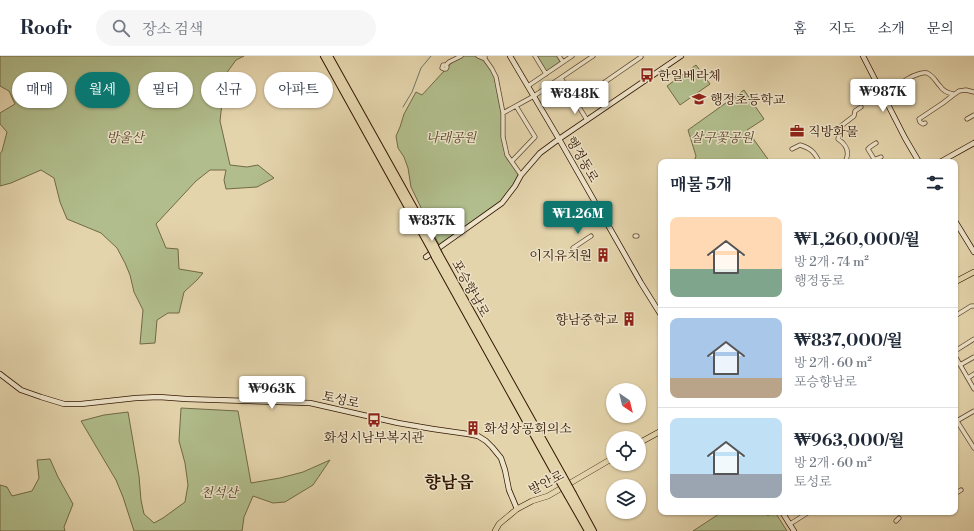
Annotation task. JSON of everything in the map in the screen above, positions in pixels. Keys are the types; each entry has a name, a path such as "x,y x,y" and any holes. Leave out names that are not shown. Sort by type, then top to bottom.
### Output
{"highway":[{"name":"포승향남로","path":"324,56 560,476 594,531"},
{"name":"포승향남로","path":"330,56 433,248"},
{"name":"포승향남로","path":"571,495 588,531"}],"main road":[{"path":"958,280 974,272"},
{"path":"646,439 658,433"},
{"name":"발안로","path":"495,531 499,524 517,509 532,501 548,496 606,462"}],"street":[{"path":"446,65 461,56"},
{"path":"478,56 485,58 496,77 503,113 503,137 507,155 521,175"},
{"name":"행정동로","path":"510,56 658,310"},
{"path":"535,56 546,74"},
{"path":"559,56 563,62"},
{"path":"528,86 572,56"},
{"path":"503,113 534,96 593,56"},
{"path":"576,102 641,56"},
{"path":"426,257 502,203 515,186 521,175 540,153 681,56"},
{"path":"863,56 917,159"},
{"path":"903,91 900,90 902,83 915,75 924,72 931,75 944,90 954,94"},
{"path":"561,78 587,120"},
{"path":"925,124 920,122 920,118 954,94 963,90 974,92"},
{"path":"512,161 535,137 516,106"},
{"path":"847,159 848,156 846,147 842,141 838,139 840,126 854,116 855,111 861,107"},
{"path":"967,119 974,115"},
{"path":"876,143 868,149 874,159 881,157"},
{"path":"792,149 800,144 814,153 817,159"},
{"path":"946,159 974,144"},
{"path":"958,226 974,252"},
{"path":"573,248 591,236"},
{"path":"958,314 971,306 974,306"},
{"path":"958,349 974,339"},
{"path":"960,365 973,357 974,363"},
{"path":"958,361 974,389"},
{"name":"토성로","path":"0,374 21,390 64,404 81,404 159,397 310,403 398,423 478,436 486,441 501,458 509,490 517,509"},
{"path":"968,378 974,374"},
{"path":"958,419 974,411"},
{"path":"958,423 974,448"},
{"path":"784,515 794,531"},
{"path":"790,524 804,515"}],"green space":[{"name":"방울산","path":"0,56 244,56 236,60 227,72 201,72 201,108 221,108 220,121 230,165 247,167 258,165 274,178 257,187 226,189 224,180 226,170 210,170 196,181 156,224 166,248 178,249 179,269 203,273 184,292 179,313 168,313 157,320 155,343 140,344 143,310 134,292 130,275 125,263 117,248 101,233 67,219 60,202 54,178 41,170 11,183 0,186 0,154 7,132 0,124 0,113 12,106 12,108 67,108 67,72 12,72 12,98 9,91 0,86"},
{"name":"나래공원","path":"461,56 478,56 485,59 496,77 507,155 521,175 502,203 440,247 411,187 408,168 404,157 398,148 396,136 404,114 416,92 422,95 456,58"},
{"path":"535,56 559,56 563,62 546,74"},
{"path":"696,65 710,84 680,105 667,86"},
{"name":"살구꽃공원","path":"744,90 764,119 747,130 768,159 695,159 696,156 688,130"},
{"name":"천석산","path":"181,408 238,411 251,483 303,472 330,460 313,485 285,502 273,503 253,496 244,517 242,531 134,531 116,480 81,421 104,415 128,412 144,514 154,523 185,502 188,485 185,463 179,441"},
{"path":"50,459 73,504 64,527 65,531 0,531 0,485 7,487 12,496 32,491 39,478 37,460"},
{"path":"717,515 777,515 787,531 693,531"}],"waterway":[{"path":"403,107 412,92 421,68 431,56"}],"place":[{"name":"한일베라체","path":"647,75"},
{"name":"행정초등학교","path":"699,99"},
{"name":"직방화물","path":"797,131"},
{"name":"이지유치원","path":"603,255"},
{"name":"향남중학교","path":"629,319"},
{"name":"화성시남부복지관","path":"374,420"},
{"name":"화성상공회의소","path":"473,428"}],"district":[{"name":"향남읍","path":"449,482"}]}
